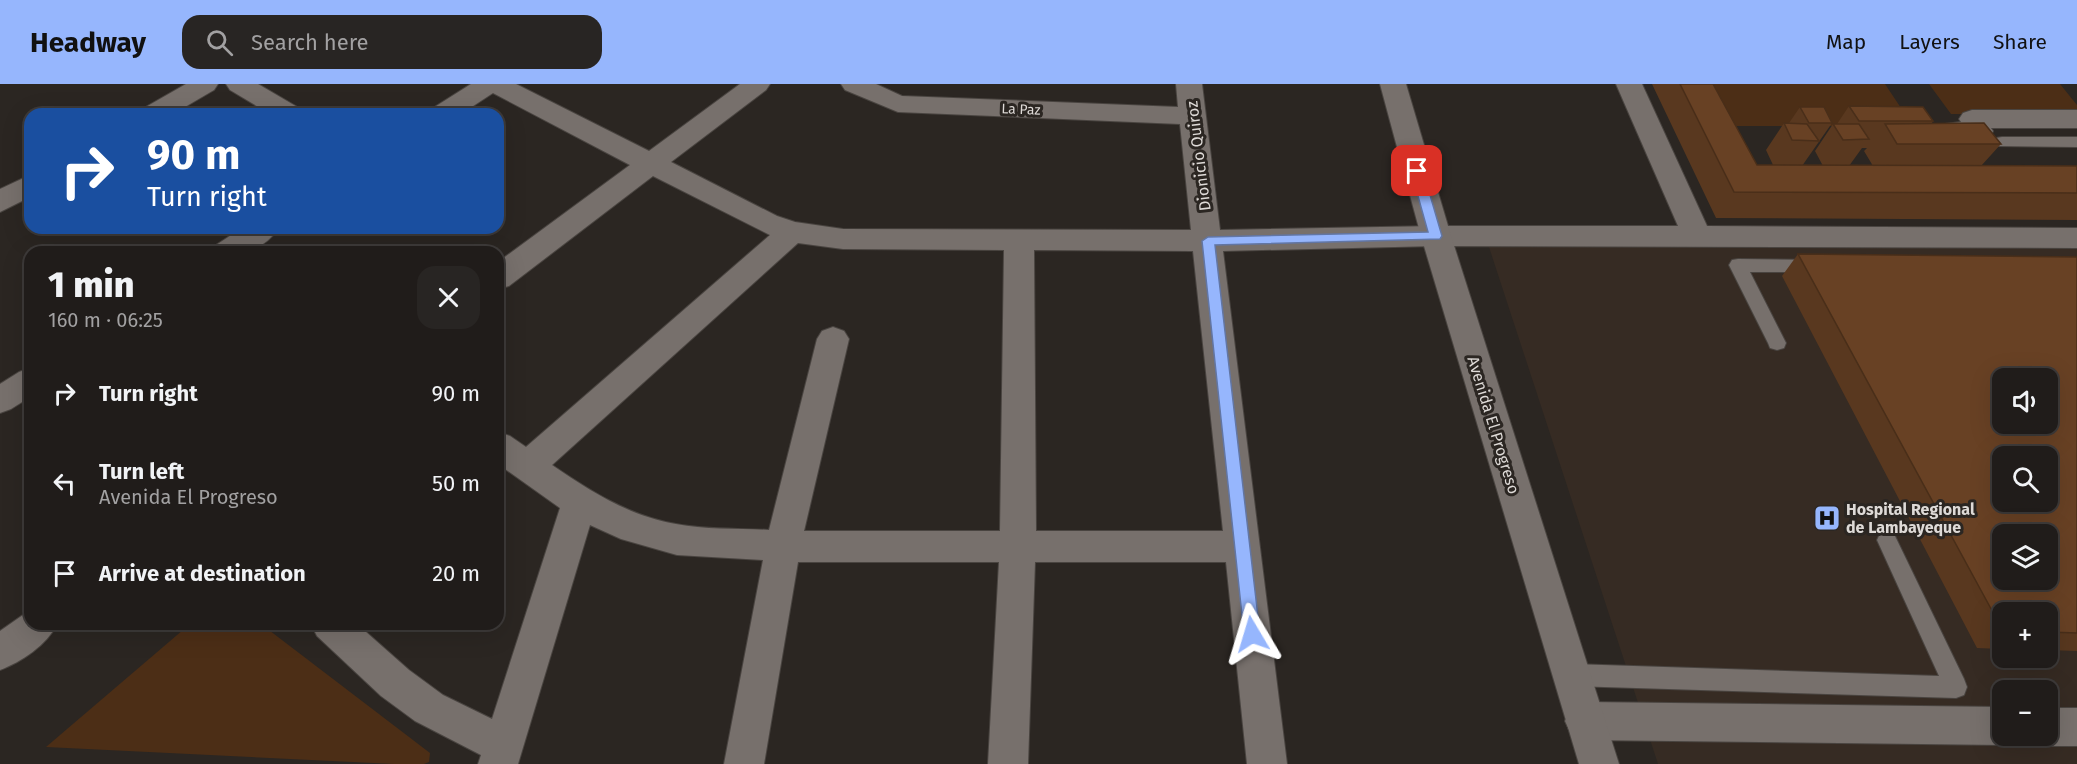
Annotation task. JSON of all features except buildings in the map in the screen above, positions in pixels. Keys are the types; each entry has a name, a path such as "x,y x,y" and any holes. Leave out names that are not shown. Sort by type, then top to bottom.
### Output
{"street":[{"path":"163,108 205,84"},
{"path":"239,84 280,108"},
{"path":"451,108 489,84"},
{"path":"495,84 767,223 792,232 843,239 1208,241 1436,236 2077,238"},
{"path":"504,274 757,84"},
{"name":"La Paz","path":"854,84 898,104 988,96 1193,116"},
{"name":"Dionicio Quiroz","path":"1190,84 1267,764"},
{"name":"Avenida El Progreso","path":"1393,84 1436,236 1599,764"},
{"path":"1629,84 1697,237"},
{"path":"1924,131 1980,131 1971,119 2077,119"},
{"path":"0,202 24,188"},
{"path":"527,466 792,232"},
{"path":"236,246 254,234"},
{"path":"1008,764 1018,547 1019,240"},
{"path":"744,764 783,546 832,339"},
{"path":"0,400 24,385"},
{"path":"504,450 579,502 621,524 677,540 783,546 1242,547"},
{"path":"337,630 395,682 429,708 501,755 579,502"},
{"path":"0,653 30,630"},
{"path":"1586,721 1992,726"},
{"path":"2058,727 2077,728"}],"lane":[{"path":"2001,142 2077,142"},
{"path":"1777,343 1738,266 1831,266"},
{"path":"1572,675 1956,687 1887,540"}],"shaded area":[{"path":"1699,84 1885,84 1913,126 1720,126"},
{"path":"1929,84 2060,84 2077,105 2077,115 1951,114"},
{"name":"Hospital Regional de Lambayeque","path":"1488,244 2077,247 2077,764 1658,764"},
{"path":"183,630 269,630 430,753 429,762 424,764 394,764 46,747"}],"place":[{"name":"Hospital Regional de Lambayeque","path":"1827,518"}],"route":[{"path":"1252,634 1208,241 1436,236 1417,171"}]}
